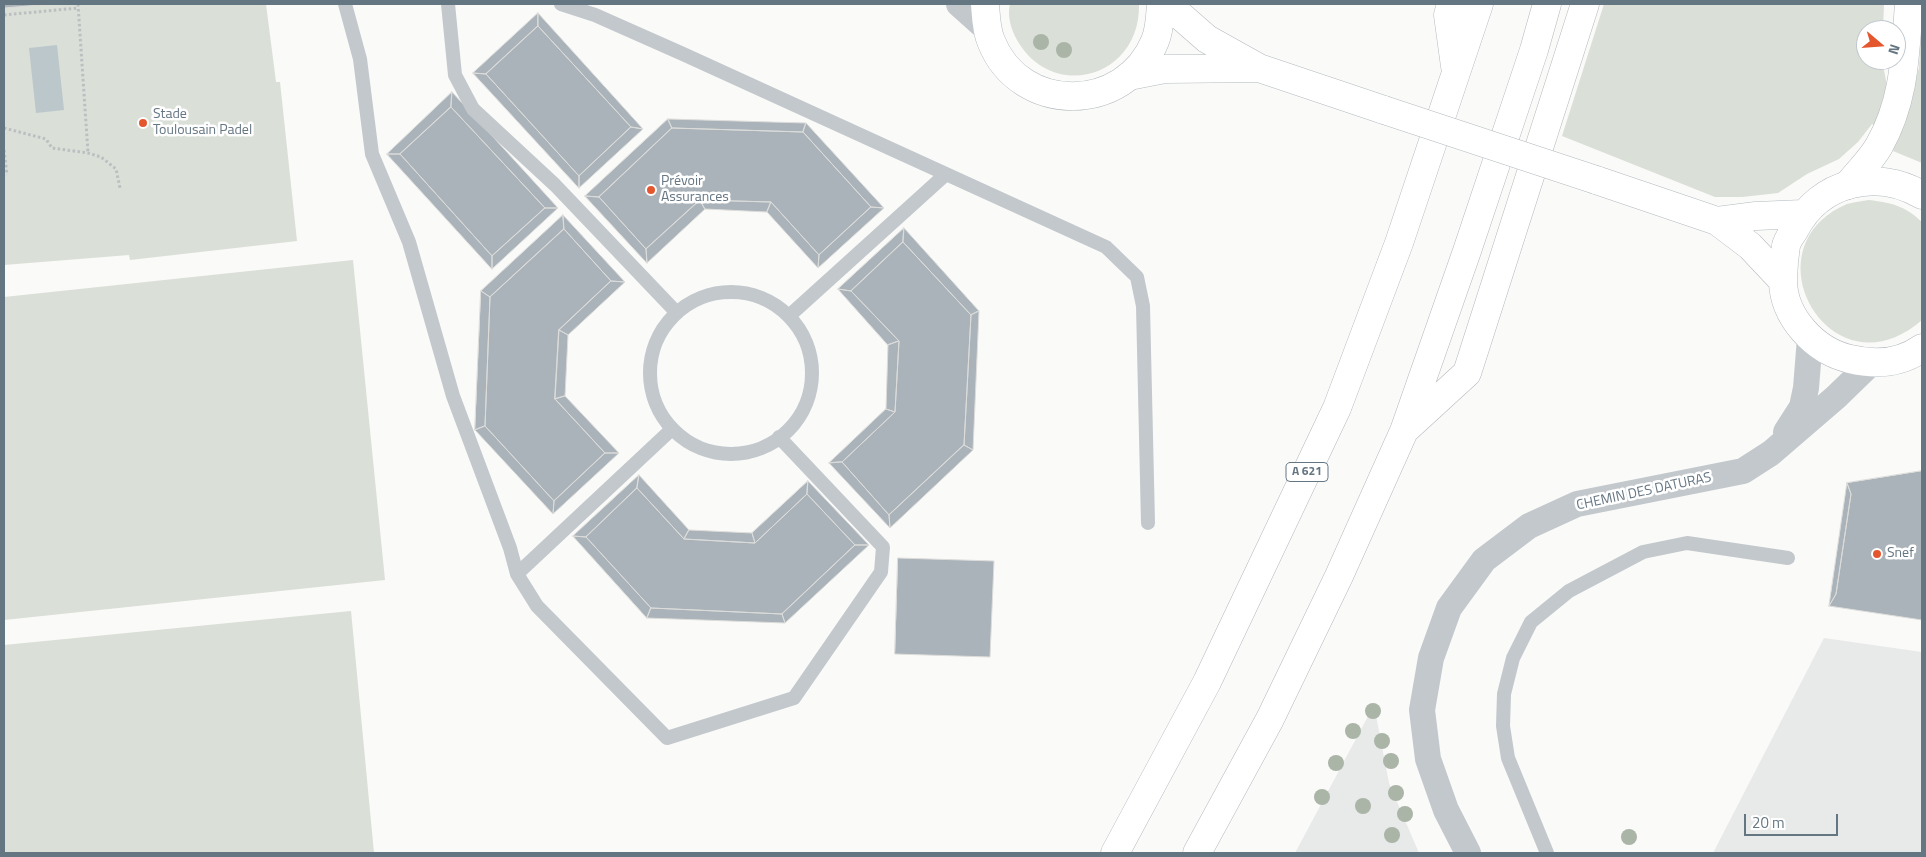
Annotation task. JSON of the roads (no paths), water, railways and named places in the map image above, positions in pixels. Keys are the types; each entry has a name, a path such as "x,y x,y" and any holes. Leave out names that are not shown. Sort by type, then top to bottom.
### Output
{"main road":[{"path":"986,16 996,52 1007,67 1021,80 1043,92 1066,96 1089,95 1110,88 1129,76 1144,60 1155,41 1160,20 1161,4"},
{"path":"1167,4 1207,39 1259,68 1717,221 1750,246 1782,281"},
{"path":"1451,4 1448,15 1456,72"},
{"name":"A 621","path":"1115,853 1208,682 1337,408 1399,242 1479,4"},
{"path":"1198,853 1270,719 1339,576 1404,431 1467,251 1534,50 1547,4"},
{"path":"1404,431 1466,373 1585,4"},
{"path":"1848,185 1878,147 1895,114 1904,75 1909,4"},
{"path":"1129,76 1165,69 1259,68"},
{"path":"1922,196 1893,183 1870,181 1848,185 1831,191 1802,214 1786,245 1782,281 1791,312 1800,326 1810,338 1838,356 1870,364 1893,362 1914,354 1922,348"},
{"path":"1717,221 1756,216 1802,214"}],"street":[{"path":"959,4 986,16"},
{"name":"CHEMIN DES DATURAS","path":"1771,453 1802,407 1806,388 1810,338"},
{"name":"CHEMIN DES DATURAS","path":"1468,853 1446,810 1428,759 1422,710 1431,658 1449,608 1484,560 1529,526 1577,504 1742,471 1771,453 1836,397 1870,364"}],"lane":[{"path":"345,4 360,59 372,154 409,242 453,396 517,574 537,606 667,738 794,698 881,572 883,547 779,437"},
{"path":"448,4 455,75 473,109 555,184 677,313"},
{"path":"561,4 596,15 622,26 1106,247 1136,277 1143,306 1148,523"},
{"path":"789,316 946,174"},
{"path":"739,292 766,300 789,316 804,337 811,361 810,386 803,410 787,431 767,446 742,453 717,453 693,445 672,429 657,406 650,379 652,351 665,325 685,305 711,294 739,292"},
{"path":"517,574 672,429"},
{"path":"1547,853 1508,758 1503,726 1504,694 1512,658 1532,622 1569,591 1643,552 1687,543 1788,558"}],"place":[{"name":"Stade Toulousain Padel","path":"143,123"},
{"name":"Prévoir Assurances","path":"651,190"},
{"name":"Snef","path":"1877,554"}]}
